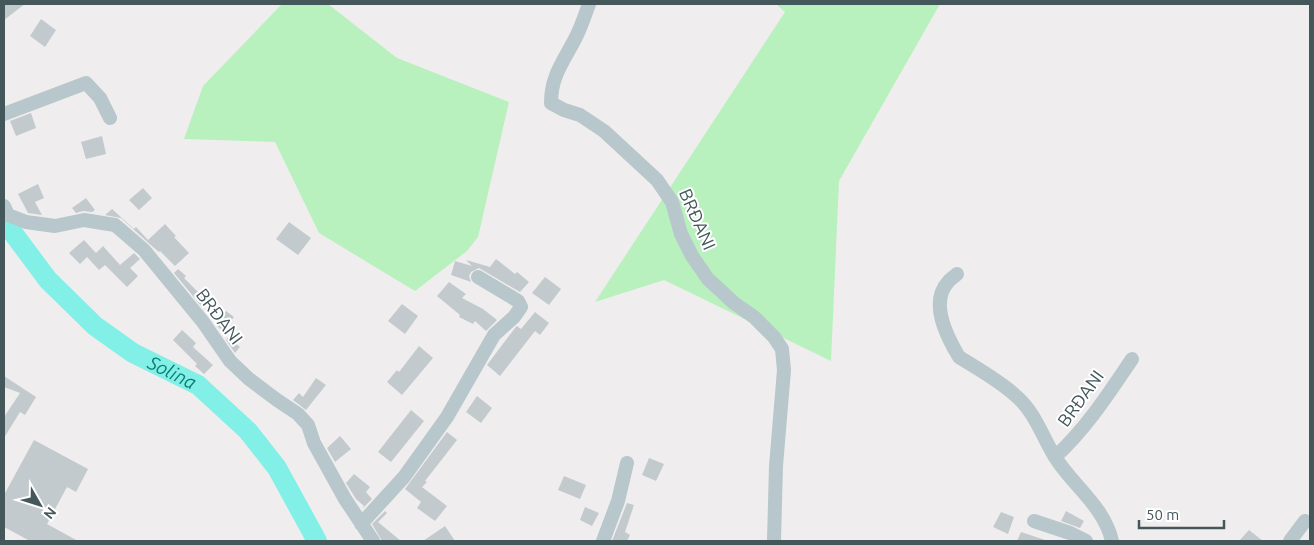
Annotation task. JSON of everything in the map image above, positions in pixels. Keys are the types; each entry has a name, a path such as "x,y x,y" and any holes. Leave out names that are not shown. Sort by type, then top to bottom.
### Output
{"street":[{"name":"BRĐANI","path":"589,4 577,36 560,66 551,88 551,103 580,115 604,131 657,180 672,202 681,234 692,256 708,280 734,303 754,317 774,337 782,349 784,370 776,466 774,541"},
{"path":"4,114 86,83 100,98 110,118"},
{"name":"BRĐANI","path":"4,206 8,215 26,222 55,226 84,220 115,225 144,250 203,322 230,361 249,379 298,414 308,425 314,443 370,540"},
{"name":"BRĐANI","path":"958,274 948,282 941,294 940,310 944,328 959,358 1015,394 1027,407 1039,425 1055,457 1101,514 1109,529 1112,541"},
{"path":"361,524 404,478 447,417 494,335 521,307 518,300 478,277"},
{"name":"BRĐANI","path":"1055,457 1073,441 1132,359"},
{"path":"603,541 618,501 627,463"},
{"path":"1034,521 1070,533 1086,541"},
{"path":"1290,541 1305,521"}],"green space":[{"path":"282,4 328,4 397,58 509,102 478,237 467,251 415,291 319,233 275,142 184,139 203,86"},
{"path":"776,4 940,4 839,181 831,361 664,280 595,302 785,12"}],"building":[{"path":"4,4 25,4 4,20"},
{"path":"41,19 56,30 45,47 30,36"},
{"path":"31,113 36,128 16,136 10,121"},
{"path":"102,136 106,154 86,159 81,142"},
{"path":"38,184 44,198 35,202 42,215 28,213 18,194"},
{"path":"143,188 152,198 139,210 129,200"},
{"path":"86,198 95,210 92,212 83,211 76,213 72,208"},
{"path":"112,209 134,229 136,227 148,240 165,224 189,253 175,266 121,218 105,215"},
{"path":"289,222 311,238 298,255 276,239"},
{"path":"84,240 96,253 103,246 120,265 134,253 140,259 130,268 138,276 127,287 105,265 99,270 87,257 80,264 69,253"},
{"path":"496,259 529,282 520,292 479,268 471,272 469,276 471,282 451,275 455,261 472,266 466,260 490,267"},
{"path":"178,269 186,276 184,278 207,301 202,307 174,273"},
{"path":"545,277 561,289 549,305 532,293"},
{"path":"449,282 466,294 462,298 483,309 497,320 486,331 475,321 473,324 459,317 460,315 437,296"},
{"path":"402,304 418,316 405,334 388,321"},
{"path":"226,311 234,317 223,331 216,325"},
{"path":"535,312 549,323 540,335 535,331 500,376 487,365 515,328 517,326 521,329"},
{"path":"182,330 196,343 193,347 213,365 204,374 195,366 197,364 173,340"},
{"path":"228,337 240,347 235,353 226,340"},
{"path":"419,346 433,358 402,395 387,382 397,370 399,372"},
{"path":"4,376 36,397 25,415 20,412 4,438 4,417 20,393 4,387"},
{"path":"316,378 326,385 306,410 293,400 299,393 303,397"},
{"path":"477,396 492,408 481,423 466,412"},
{"path":"411,410 424,421 391,462 378,452"},
{"path":"447,432 457,440 422,487 447,506 435,521 417,508 421,502 405,489"},
{"path":"340,436 351,449 335,462 327,448"},
{"path":"34,440 88,469 76,492 67,487 47,524 78,541 30,541 4,527 4,495"},
{"path":"649,458 664,464 656,481 642,475"},
{"path":"354,474 370,487 366,492 372,499 362,509 364,506 356,499 346,483"},
{"path":"564,476 586,485 580,499 558,490"},
{"path":"627,503 634,505 625,532 630,535 627,541 612,541"},
{"path":"585,507 599,513 592,526 580,520"},
{"path":"385,511 387,513 378,522 401,541 382,541 372,524"},
{"path":"1066,511 1084,521 1080,528 1061,521"},
{"path":"1001,512 1014,517 1008,534 993,527"},
{"path":"445,526 455,541 423,541"},
{"path":"1249,530 1263,541 1239,541"},
{"path":"1021,532 1045,540 1045,541 1017,541"}],"waterway":[{"name":"Solina","path":"4,226 13,233 48,280 95,326 133,353 198,385 248,431 277,468 317,541"}]}
